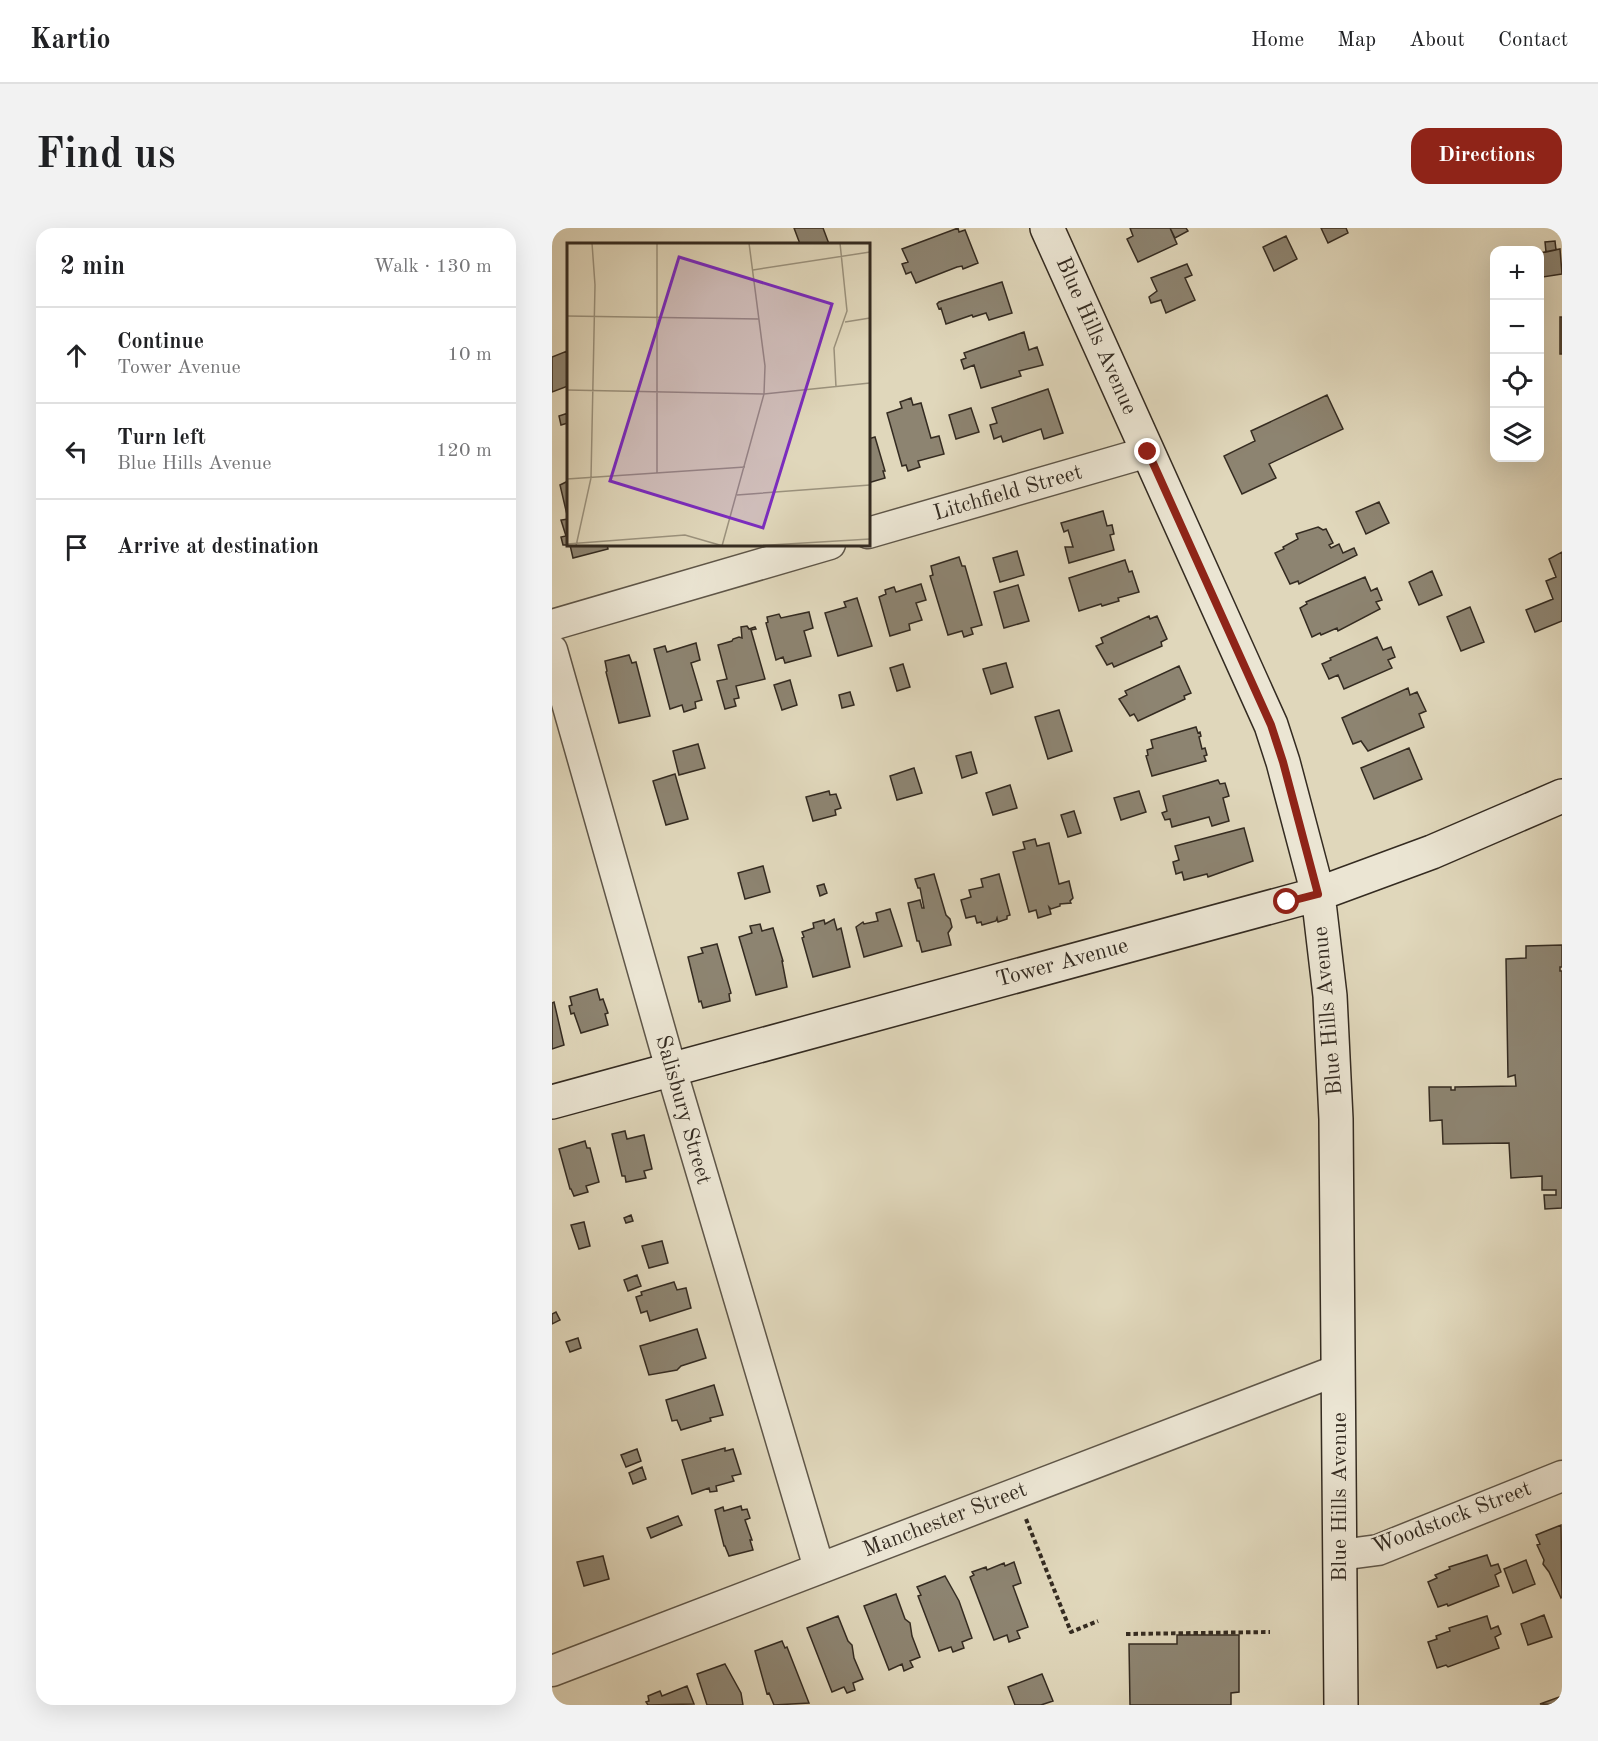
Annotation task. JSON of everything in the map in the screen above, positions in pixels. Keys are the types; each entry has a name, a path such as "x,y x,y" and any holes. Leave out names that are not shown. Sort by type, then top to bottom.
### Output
{"main road":[{"name":"Blue Hills Avenue","path":"1047,228 1271,725 1318,894 1330,996 1334,1066 1341,1705"},
{"name":"Tower Avenue","path":"552,1102 1318,894 1432,852 1562,796"}],"street":[{"name":"Litchfield Street","path":"870,532 1148,452"},
{"path":"552,625 823,546"},
{"name":"Salisbury Street","path":"552,650 671,1069 819,1568"},
{"name":"Manchester Street","path":"552,1671 1338,1370"},
{"name":"Woodstock Street","path":"1340,1555 1378,1550 1562,1476"}],"path":[{"path":"1024,1516 1071,1632 1098,1621"},
{"path":"1126,1634 1270,1632"}],"building":[{"path":"794,228 823,228 829,243 800,243"},
{"path":"958,228 959,232 965,230 978,263 963,269 962,266 957,267 916,283 911,272 906,274 902,264 908,262 902,249"},
{"path":"1130,228 1170,228 1177,244 1138,262 1127,239 1133,236"},
{"path":"1170,228 1186,228 1188,231 1175,238"},
{"path":"1321,228 1346,228 1348,233 1328,243"},
{"path":"1286,236 1297,259 1274,271 1263,247"},
{"path":"1555,241 1556,250 1546,252 1545,242"},
{"path":"1560,249 1562,274 1544,277 1544,252"},
{"path":"1187,264 1192,275 1185,278 1195,300 1166,313 1161,300 1151,303 1149,297 1157,291 1151,278"},
{"path":"1002,282 1012,313 989,320 986,313 973,317 972,315 946,324 941,308 939,309 937,304 939,302"},
{"path":"1560,317 1562,317 1562,354 1560,354"},
{"path":"1024,332 1029,350 1037,347 1043,365 1019,371 1021,376 981,388 974,365 964,369 961,360 966,358 964,353"},
{"path":"567,351 567,386 552,392 552,357"},
{"path":"1048,389 1063,433 1044,439 1041,429 1003,442 1001,436 994,439 990,425 997,423 992,408"},
{"path":"1327,395 1343,429 1269,464 1276,478 1242,494 1224,456 1255,441 1251,431"},
{"path":"911,398 913,405 921,403 931,438 939,436 944,454 918,461 920,467 908,471 906,465 902,466 887,413 902,408 900,402"},
{"path":"971,408 979,432 956,439 949,415"},
{"path":"567,413 567,423 561,425 559,416"},
{"path":"875,437 885,478 870,482 870,438"},
{"path":"567,482 567,515 560,485"},
{"path":"1379,502 1389,523 1366,534 1356,512"},
{"path":"1103,511 1107,526 1112,525 1114,534 1110,535 1114,550 1069,563 1065,547 1073,547 1068,530 1064,532 1061,523"},
{"path":"567,519 567,545 563,545 561,537 566,536 561,520"},
{"path":"1318,527 1326,529 1333,543 1329,545 1331,548 1339,544 1343,553 1354,548 1357,555 1299,584 1298,581 1290,584 1275,553 1298,539 1296,534"},
{"path":"570,546 607,546 608,549 573,558"},
{"path":"1017,551 1024,575 1000,582 993,558"},
{"path":"1562,552 1562,621 1535,632 1526,610 1553,599 1546,581 1556,577 1549,559"},
{"path":"959,557 962,566 965,566 982,625 971,628 973,634 964,637 962,631 948,635 930,576 933,575 931,566"},
{"path":"1125,560 1129,572 1132,571 1139,592 1118,598 1119,601 1079,611 1069,578"},
{"path":"1432,571 1442,595 1419,605 1409,582"},
{"path":"1365,577 1371,591 1377,588 1382,600 1376,602 1380,609 1338,631 1337,628 1312,637 1300,608 1307,604 1306,602"},
{"path":"921,584 926,600 916,603 922,620 909,624 910,630 890,636 879,597 886,594 885,590 894,587 896,592"},
{"path":"1018,585 1029,621 1004,628 994,592"},
{"path":"857,598 872,646 838,656 825,613 846,607 844,602"},
{"path":"1470,607 1484,642 1461,651 1447,617"},
{"path":"809,612 813,628 804,631 811,656 785,663 783,657 776,660 766,623 768,622 767,617 779,614 781,618"},
{"path":"1149,616 1150,619 1157,616 1167,639 1161,642 1162,646 1114,667 1112,663 1107,665 1096,646 1103,643 1101,638"},
{"path":"747,626 749,629 755,627 756,629 751,630 765,679 736,686 739,698 734,699 736,706 725,709 717,681 727,679 718,645 742,638 741,627"},
{"path":"1377,637 1383,650 1391,647 1395,657 1388,660 1392,668 1344,689 1338,675 1329,679 1322,664 1331,660 1330,658"},
{"path":"696,643 700,660 691,663 702,700 695,702 696,708 684,712 682,705 670,709 654,649 665,646 667,652"},
{"path":"629,655 632,663 636,662 650,716 619,723 605,661"},
{"path":"1006,663 1013,687 991,694 983,669"},
{"path":"903,664 910,687 897,691 890,668"},
{"path":"1179,666 1191,693 1184,696 1185,699 1138,721 1134,714 1130,716 1119,699 1127,695 1125,691"},
{"path":"790,680 797,705 782,710 774,685"},
{"path":"1408,688 1410,695 1417,692 1426,711 1419,714 1424,727 1368,751 1361,741 1353,744 1342,718"},
{"path":"850,692 854,705 842,708 839,695"},
{"path":"1059,710 1072,751 1048,759 1035,717"},
{"path":"1196,727 1198,733 1200,732 1202,749 1205,748 1206,761 1152,776 1146,756 1148,755 1147,750 1153,748 1151,740"},
{"path":"698,744 705,768 679,775 673,751"},
{"path":"1409,748 1422,779 1374,799 1361,768"},
{"path":"971,752 977,773 962,778 956,756"},
{"path":"914,768 922,793 897,800 890,776"},
{"path":"675,774 688,819 666,825 653,781"},
{"path":"1218,780 1220,784 1225,783 1229,796 1223,798 1229,821 1212,826 1209,817 1172,827 1170,819 1165,820 1162,813 1167,811 1163,796"},
{"path":"1010,785 1017,808 993,815 986,793"},
{"path":"829,791 830,795 836,794 841,808 835,810 836,815 813,821 806,797"},
{"path":"1139,791 1146,812 1121,820 1114,798"},
{"path":"1074,811 1081,833 1068,837 1061,815"},
{"path":"1244,828 1253,861 1208,877 1207,874 1184,880 1182,872 1176,874 1173,862 1179,860 1175,846"},
{"path":"1035,839 1037,846 1049,843 1059,884 1069,881 1073,898 1071,903 1060,904 1051,909 1049,907 1051,914 1038,918 1036,910 1029,912 1013,852 1025,849 1023,842"},
{"path":"763,866 770,892 745,899 738,873"},
{"path":"934,874 946,915 952,927 948,933 951,945 922,952 908,903 920,900 924,908 920,888 915,879"},
{"path":"999,874 1010,915 1007,919 998,922 997,918 996,921 982,925 981,922 977,923 975,916 966,918 961,900 971,897 969,890 983,887 981,879"},
{"path":"824,884 827,893 820,896 817,886"},
{"path":"890,909 902,946 864,957 856,927 863,922 864,924 878,921 876,913"},
{"path":"834,919 837,930 841,928 850,967 813,977 802,932 814,928 813,923 824,920 825,924"},
{"path":"760,924 762,931 773,928 783,961 787,987 756,995 739,937 752,933 750,926"},
{"path":"717,944 731,993 729,994 730,1001 703,1008 701,1001 699,1002 688,957 703,953 701,948"},
{"path":"1562,945 1560,971 1562,971 1562,1208 1545,1209 1544,1195 1556,1195 1556,1190 1542,1190 1542,1176 1511,1178 1509,1143 1443,1144 1442,1120 1430,1121 1429,1087 1451,1087 1451,1090 1455,1090 1455,1087 1516,1086 1515,1075 1508,1077 1506,959 1526,958 1526,946"},
{"path":"597,989 600,1000 603,999 608,1013 605,1014 608,1025 581,1033 574,1013 571,1014 570,997"},
{"path":"554,1002 564,1045 552,1049 552,1003"},
{"path":"625,1131 627,1139 644,1135 652,1169 644,1171 646,1178 626,1182 625,1176 622,1176 612,1134"},
{"path":"585,1141 587,1148 590,1148 599,1182 586,1186 588,1192 574,1196 559,1149"},
{"path":"631,1215 633,1221 626,1223 624,1218"},
{"path":"584,1222 590,1246 579,1249 571,1225"},
{"path":"662,1241 668,1263 649,1268 642,1246"},
{"path":"637,1275 641,1286 628,1291 624,1280"},
{"path":"674,1282 677,1290 686,1288 691,1308 650,1321 647,1311 641,1313 636,1297 642,1295 641,1292"},
{"path":"556,1312 560,1320 552,1324 552,1314"},
{"path":"697,1329 706,1358 681,1366 677,1370 649,1375 640,1346"},
{"path":"578,1338 581,1348 570,1352 566,1342"},
{"path":"714,1385 723,1415 681,1430 677,1420 672,1421 666,1400"},
{"path":"725,1448 725,1451 733,1449 741,1474 732,1476 734,1481 716,1486 717,1491 710,1492 709,1488 692,1494 682,1460"},
{"path":"637,1449 641,1461 626,1467 621,1455"},
{"path":"642,1467 646,1479 633,1484 629,1473"},
{"path":"741,1506 742,1510 747,1509 750,1518 745,1520 753,1550 729,1556 724,1546 715,1510 723,1507 724,1511"},
{"path":"678,1516 682,1525 651,1538 647,1528"},
{"path":"1561,1525 1561,1598 1543,1564 1544,1560 1537,1545 1540,1544 1536,1535"},
{"path":"1487,1555 1491,1566 1498,1564 1501,1572 1495,1575 1499,1586 1448,1606 1447,1604 1438,1607 1428,1582 1437,1578 1435,1575 1450,1569 1449,1567"},
{"path":"603,1556 609,1579 584,1586 577,1562"},
{"path":"1526,1560 1535,1584 1513,1593 1504,1569"},
{"path":"1014,1562 1021,1583 1013,1586 1028,1627 1017,1631 1020,1638 1009,1642 1007,1635 994,1640 970,1577 974,1575 972,1572 986,1567 987,1570 1004,1563 1005,1566"},
{"path":"945,1576 959,1601 972,1638 962,1642 964,1648 953,1652 951,1647 939,1651 918,1596 921,1595 917,1587"},
{"path":"896,1594 905,1619 910,1623 920,1657 910,1661 913,1667 904,1671 902,1664 889,1670 864,1606"},
{"path":"1544,1615 1552,1637 1528,1645 1521,1624"},
{"path":"838,1616 848,1641 852,1645 854,1658 863,1679 853,1683 855,1690 847,1693 844,1687 832,1692 807,1628"},
{"path":"1487,1616 1491,1629 1498,1626 1501,1634 1495,1637 1499,1648 1448,1667 1446,1665 1437,1668 1428,1642 1450,1631 1449,1628"},
{"path":"1177,1635 1239,1635 1239,1692 1231,1693 1231,1705 1130,1705 1129,1644 1177,1644"},
{"path":"782,1641 785,1648 787,1647 809,1703 774,1705 769,1693 767,1694 755,1651"},
{"path":"725,1664 741,1693 743,1705 707,1705 697,1674"},
{"path":"1042,1674 1053,1701 1041,1705 1015,1705 1008,1687"},
{"path":"687,1686 694,1704 648,1705 646,1702 649,1701 648,1696 660,1691 662,1696"},
{"path":"1562,1696 1562,1705 1540,1704"}],"route":[{"path":"1148,452 1271,725 1283,762 1318,894 1287,902"}]}
